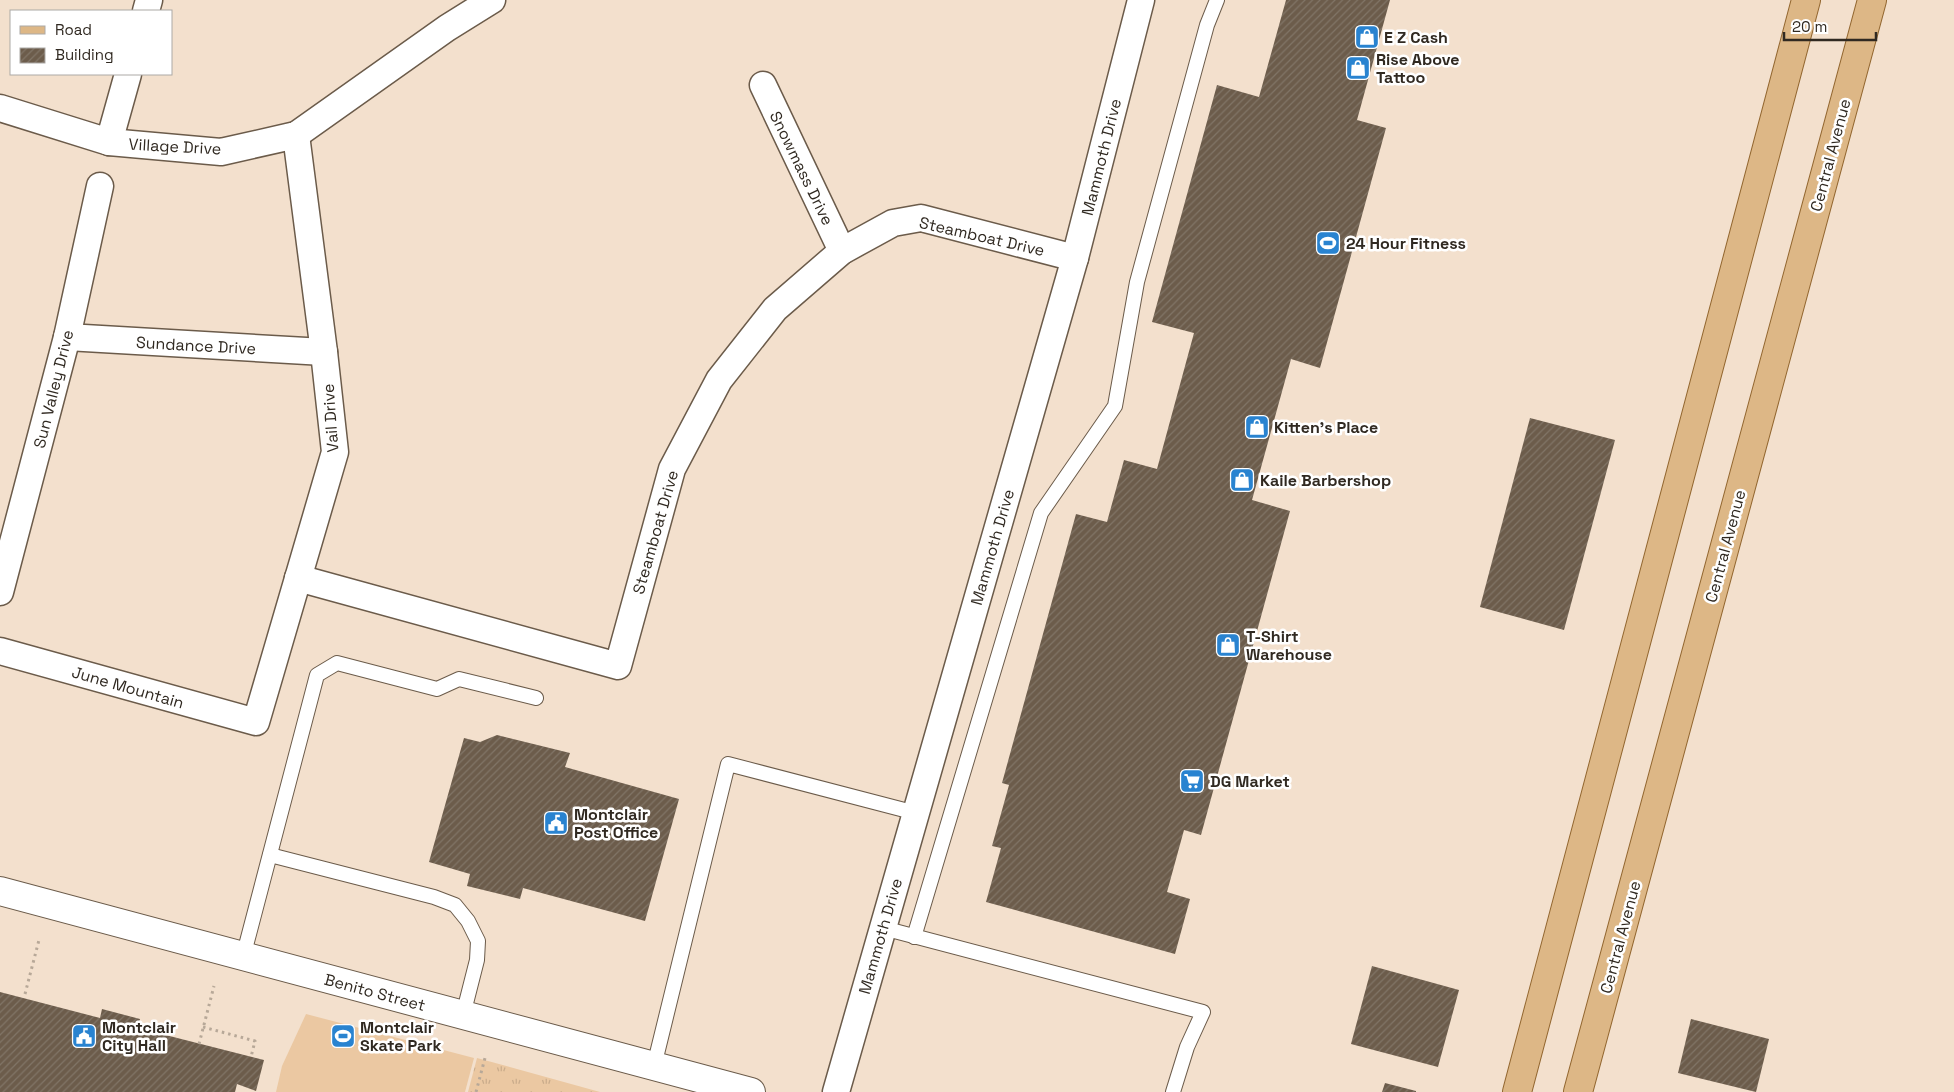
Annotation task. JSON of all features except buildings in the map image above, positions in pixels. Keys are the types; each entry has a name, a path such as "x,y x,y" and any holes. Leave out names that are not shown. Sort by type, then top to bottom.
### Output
{"main road":[{"path":"1517,1092 1806,0"},
{"name":"Central Avenue","path":"1579,1092 1872,0"}],"street":[{"name":"Village Drive","path":"0,108 109,142 221,152 296,134 447,28 492,0"},
{"name":"Mammoth Drive","path":"836,1092 1075,258 1141,0"},
{"path":"109,142 128,75"},
{"name":"Snowmass Drive","path":"763,85 842,251"},
{"name":"Vail Drive","path":"256,722 335,452 296,134"},
{"name":"Sun Valley Drive","path":"0,592 67,337 100,186"},
{"name":"Steamboat Drive","path":"298,578 618,666 672,469 719,380 775,309 842,251 893,223 921,218 1075,258"},
{"name":"Sundance Drive","path":"67,337 324,352"},
{"name":"June Mountain","path":"0,651 256,722"},
{"name":"Benito Street","path":"0,891 751,1092"}],"lane":[{"path":"914,937 1041,513 1115,406 1137,282 1207,25 1217,0"},
{"path":"242,957 317,674 337,663 437,689 459,679 536,698"},
{"path":"654,1066 728,764 916,813"},
{"path":"270,855 434,897 455,905 468,921 478,941 477,960 463,1015"},
{"path":"883,928 1203,1012 1186,1047 1173,1092"}],"path":[{"path":"25,994 39,940"},
{"path":"199,1044 214,986"},
{"path":"203,1027 255,1041 251,1057"},
{"path":"476,1092 485,1058"}],"green space":[{"name":"Montclair Skate Park","path":"306,1014 474,1058 465,1092 276,1092 282,1066"},
{"path":"477,1058 600,1092 468,1092"}],"place":[{"name":"E Z Cash","path":"1367,37"},
{"name":"Rise Above Tattoo","path":"1358,68"},
{"name":"24 Hour Fitness","path":"1328,243"},
{"name":"Kitten's Place","path":"1257,427"},
{"name":"Kaile Barbershop","path":"1242,480"},
{"name":"T-Shirt Warehouse","path":"1228,645"},
{"name":"DG Market","path":"1192,781"},
{"name":"Montclair Post Office","path":"556,823"},
{"name":"Montclair City Hall","path":"84,1036"},
{"name":"Montclair Skate Park","path":"343,1036"}]}
